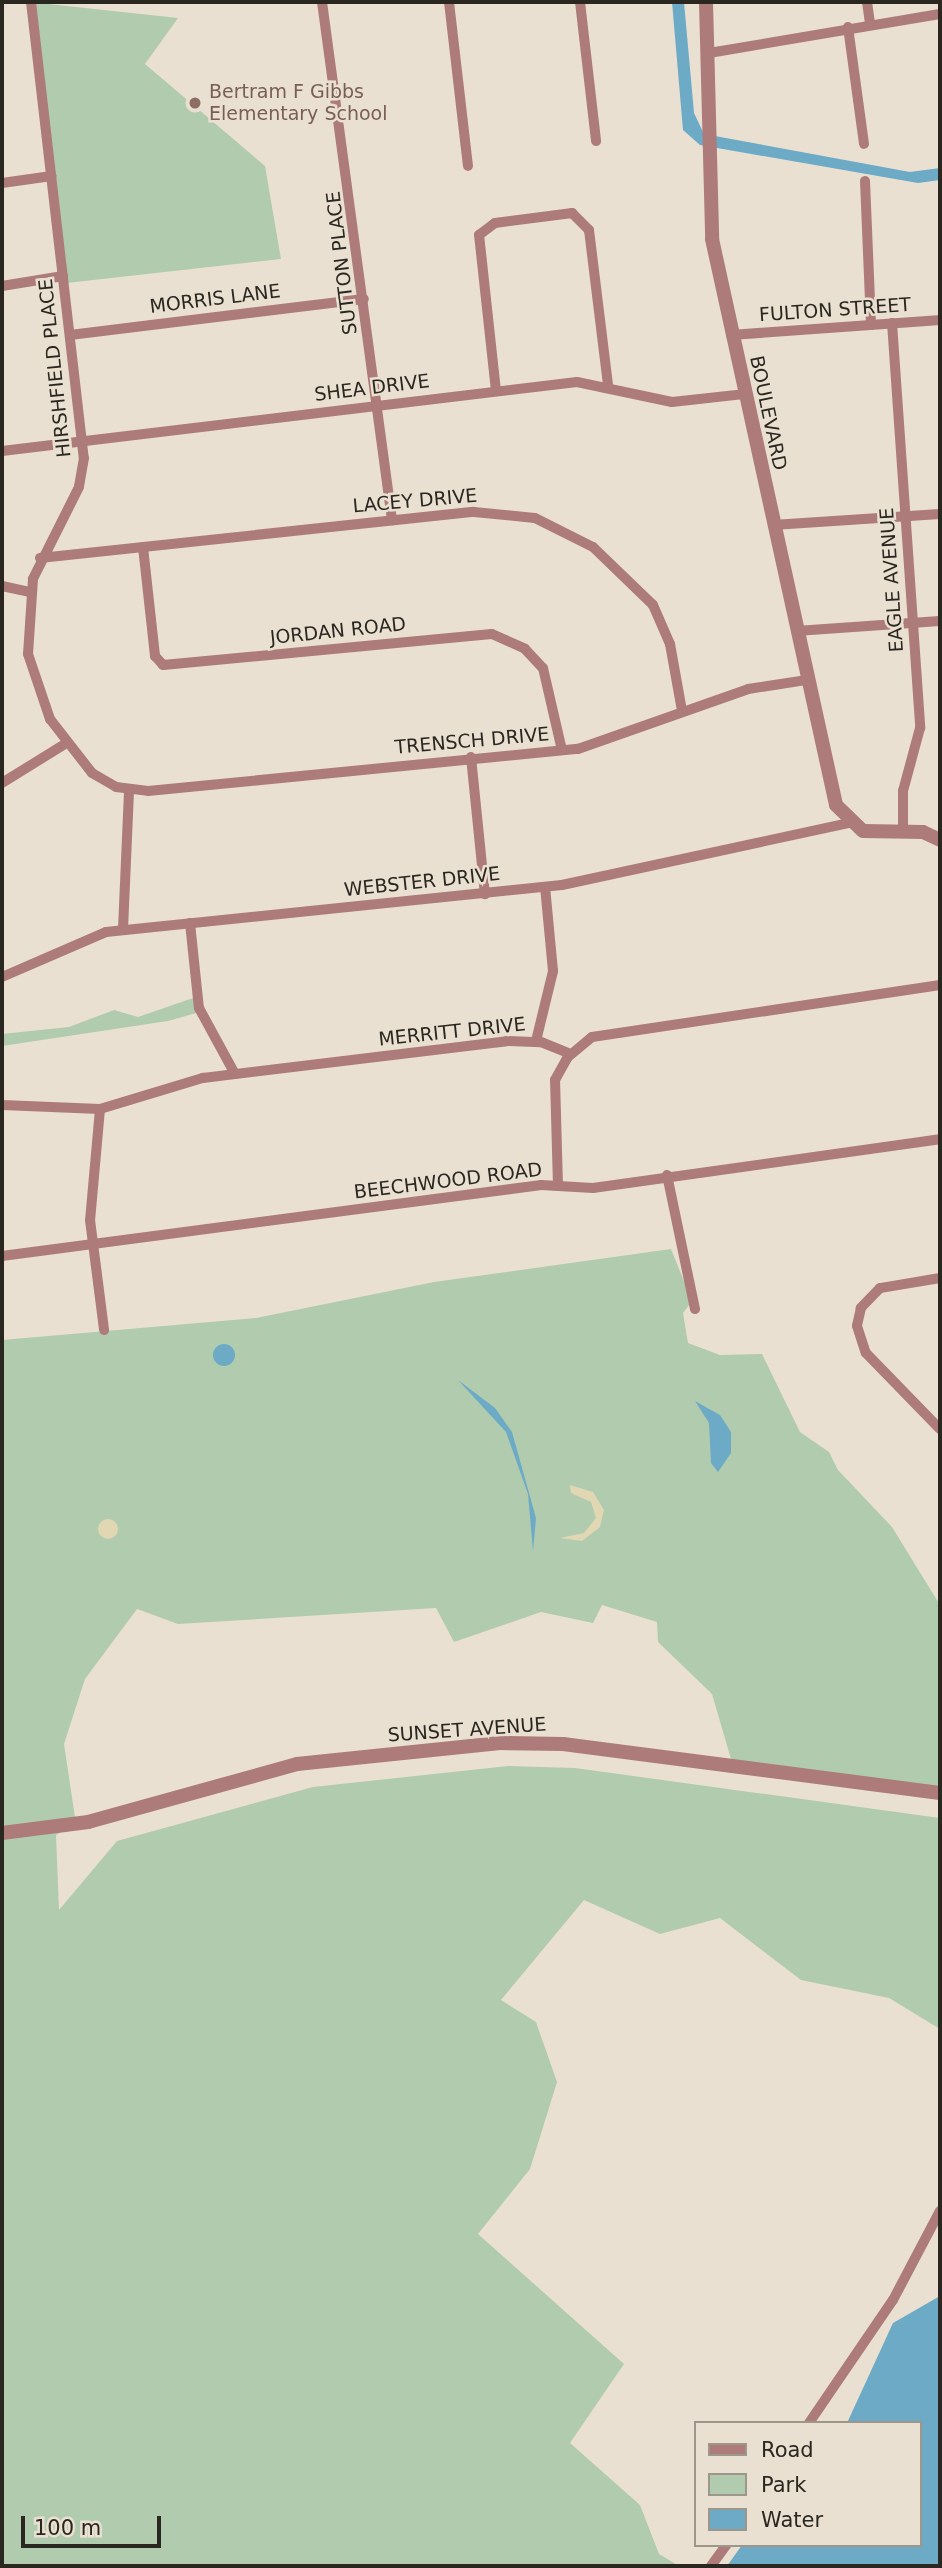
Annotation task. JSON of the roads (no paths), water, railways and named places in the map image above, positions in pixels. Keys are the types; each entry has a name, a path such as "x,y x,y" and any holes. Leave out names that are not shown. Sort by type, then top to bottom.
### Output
{"street":[{"name":"HIRSHFIELD PLACE","path":"31,2 82,441 79,487 40,558 30,592 33,677 65,744 92,773 129,790"},
{"name":"SUTTON PLACE","path":"322,2 392,520"},
{"path":"449,2 468,166"},
{"path":"579,2 596,141"},
{"name":"BOULEVARD","path":"706,2 712,132 709,219 731,335 807,680 836,805 849,823"},
{"path":"867,2 870,24"},
{"path":"709,53 848,27 940,14"},
{"path":"848,27 863,144"},
{"path":"2,183 52,176"},
{"path":"865,181 871,325"},
{"path":"496,391 478,242 482,229 572,213 586,221 608,384"},
{"path":"2,286 63,276"},
{"name":"MORRIS LANE","path":"70,335 364,299"},
{"name":"FULTON STREET","path":"731,335 940,320"},
{"name":"EAGLE AVENUE","path":"892,323 920,728 903,791 903,832"},
{"name":"SHEA DRIVE","path":"2,451 496,391 608,384 673,402 744,394"},
{"name":"LACEY DRIVE","path":"40,558 392,520 516,514 556,526 593,547 643,592 660,617 682,711"},
{"path":"773,525 940,514"},
{"name":"JORDAN ROAD","path":"143,547 155,656 163,666 492,634 525,649 543,668 562,750"},
{"path":"2,586 30,592"},
{"path":"796,631 940,621"},
{"name":"TRENSCH DRIVE","path":"129,790 562,750 618,740 682,711 748,689 807,680"},
{"path":"2,783 65,744"},
{"path":"471,757 485,894"},
{"path":"123,929 129,790"},
{"path":"849,823 872,833 903,832 940,840"},
{"name":"WEBSTER DRIVE","path":"2,977 90,936 123,929 545,887 849,823"},
{"path":"536,1041 553,971 545,887"},
{"path":"190,923 200,1013 235,1074"},
{"path":"558,1185 553,1091 570,1054 604,1032 940,985"},
{"name":"MERRITT DRIVE","path":"2,1105 100,1109 172,1085 235,1074 536,1041 570,1054"},
{"path":"100,1109 90,1198 92,1244 104,1330"},
{"name":"BEECHWOOD ROAD","path":"2,1256 558,1185 593,1188 667,1175 940,1139"},
{"path":"667,1175 695,1309"},
{"path":"940,1278 880,1288 861,1308 857,1326 866,1353 940,1429"},
{"name":"SUNSET AVENUE","path":"2,1833 88,1822 297,1765 500,1743 563,1744 940,1793"},
{"path":"810,2421 893,2300 940,2211"},
{"path":"711,2566 725,2547"}],"water":[{"path":"672,2 684,2 694,113 704,134 910,172 940,168 940,180 918,183 700,145 683,130"},
{"path":"220,1344 228,1344 235,1351 235,1359 228,1366 220,1366 213,1359 213,1351"},
{"path":"458,1380 495,1408 512,1432 536,1518 533,1551 528,1494 506,1432"},
{"path":"695,1401 720,1415 731,1432 731,1453 718,1472 711,1463 709,1423"},
{"path":"940,2296 940,2566 727,2566 741,2547 921,2547 921,2421 848,2421 893,2323"}],"place":[{"name":"Bertram F Gibbs Elementary School","path":"195,103"}]}
